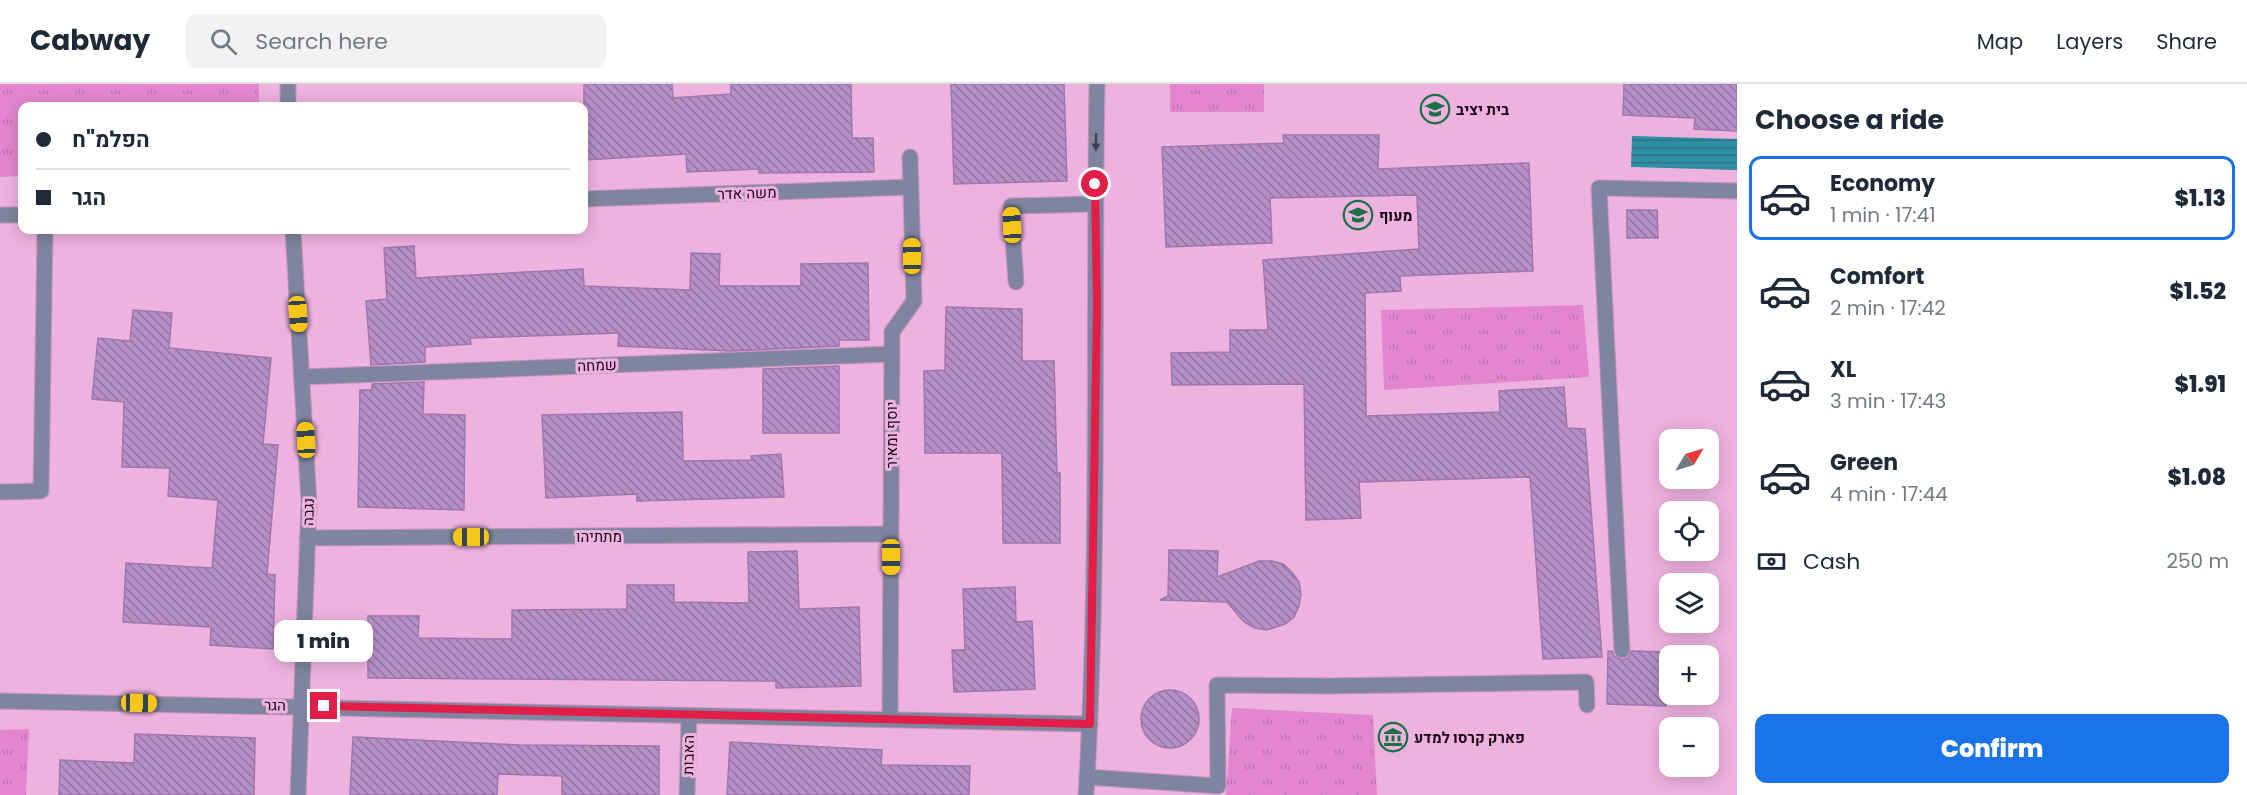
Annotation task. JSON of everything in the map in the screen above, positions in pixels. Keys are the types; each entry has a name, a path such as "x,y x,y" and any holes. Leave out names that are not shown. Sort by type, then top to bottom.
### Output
{"street":[{"path":"288,84 288,102"},
{"path":"1086,795 1090,724 1097,305 1095,204 1097,84"},
{"name":"יוסף ומאיר","path":"890,720 892,332 914,301 909,157"},
{"name":"משה אדר","path":"588,199 910,187"},
{"path":"1622,650 1599,188 1737,191"},
{"path":"1016,282 1011,206 1095,204"},
{"path":"0,215 18,215"},
{"path":"0,492 41,491 45,234"},
{"name":"נגבה","path":"293,234 309,503 298,795"},
{"name":"שמחה","path":"302,377 892,354"},
{"name":"מתתיהו","path":"307,538 891,534"},
{"path":"1087,777 1218,786 1217,685 1327,686 1586,681 1587,705"},
{"name":"הגר","path":"0,701 1090,724"},
{"name":"האבות","path":"687,795 689,716"}],"green space":[{"path":"0,84 259,84 259,102 18,102 18,176 0,177"},
{"path":"1170,84 1264,84 1264,112 1170,112"},
{"path":"1583,305 1589,377 1384,390 1381,310"},
{"path":"1232,708 1373,715 1377,795 1226,795"},
{"path":"29,729 26,795 0,795 0,730"}],"water":[{"path":"1632,136 1737,139 1737,170 1631,167"}],"building":[{"path":"584,84 672,84 673,98 731,94 731,84 851,84 852,138 873,138 874,172 759,173 759,169 687,172 686,154 588,160 588,102 584,102"},
{"path":"951,84 1064,84 1067,181 954,184"},
{"path":"1624,84 1737,84 1737,131 1694,129 1695,118 1623,115"},
{"path":"1283,135 1379,135 1378,169 1529,163 1533,271 1400,276 1401,291 1365,293 1366,416 1500,412 1499,391 1564,387 1567,428 1585,429 1602,657 1543,659 1530,477 1359,482 1361,518 1306,520 1304,384 1172,385 1171,353 1230,352 1230,330 1268,330 1263,260 1419,249 1417,195 1270,198 1272,243 1166,247 1162,147 1284,143"},
{"path":"1627,210 1657,210 1658,238 1627,238"},
{"path":"414,246 416,278 583,269 584,286 690,290 691,253 720,254 719,286 801,286 801,264 868,263 869,340 839,340 839,346 731,351 618,346 619,333 470,338 471,344 425,347 425,362 371,365 366,301 387,299 384,248"},
{"path":"946,307 1022,309 1022,361 1054,361 1057,473 1060,473 1060,543 1003,543 1002,453 925,453 924,371 945,370"},
{"path":"133,310 172,313 169,348 271,358 263,444 278,445 267,574 275,575 273,649 210,645 211,627 123,622 126,563 212,568 218,500 168,496 170,468 122,467 124,402 92,399 98,338 130,341"},
{"path":"839,366 839,433 763,433 763,369"},
{"path":"424,382 423,414 465,415 464,510 358,507 360,390 372,390 372,384"},
{"path":"682,412 683,461 752,460 751,456 781,454 784,497 637,501 637,494 546,498 542,415"},
{"path":"1169,550 1218,551 1217,577 1259,561 1283,564 1299,582 1301,594 1294,617 1285,624 1267,630 1255,628 1244,622 1227,602 1160,600 1168,596"},
{"path":"797,551 799,609 859,607 861,686 776,688 776,681 368,678 368,616 419,616 418,638 512,639 512,610 627,609 627,585 674,585 674,602 749,603 748,552"},
{"path":"1015,587 1016,622 1032,621 1035,689 954,692 952,650 965,650 963,589"},
{"path":"1608,651 1612,651 1614,656 1622,660 1628,658 1631,651 1659,652 1659,705 1666,706 1607,704"},
{"path":"1164,690 1176,690 1191,698 1199,713 1199,725 1191,740 1176,748 1164,748 1149,740 1141,725 1141,713 1149,698"},
{"path":"135,734 255,738 254,795 59,795 60,760 134,763"},
{"path":"353,737 520,745 659,746 659,795 562,795 562,776 498,774 497,795 350,795"},
{"path":"730,742 882,750 881,765 970,766 969,795 727,795"}],"place":[{"name":"בית יציב","path":"1435,109"},
{"name":"מעוף","path":"1358,215"},
{"name":"פארק קרסו למדע","path":"1393,737"}],"route":[{"path":"324,706 1090,724 1097,305 1095,184"}]}
